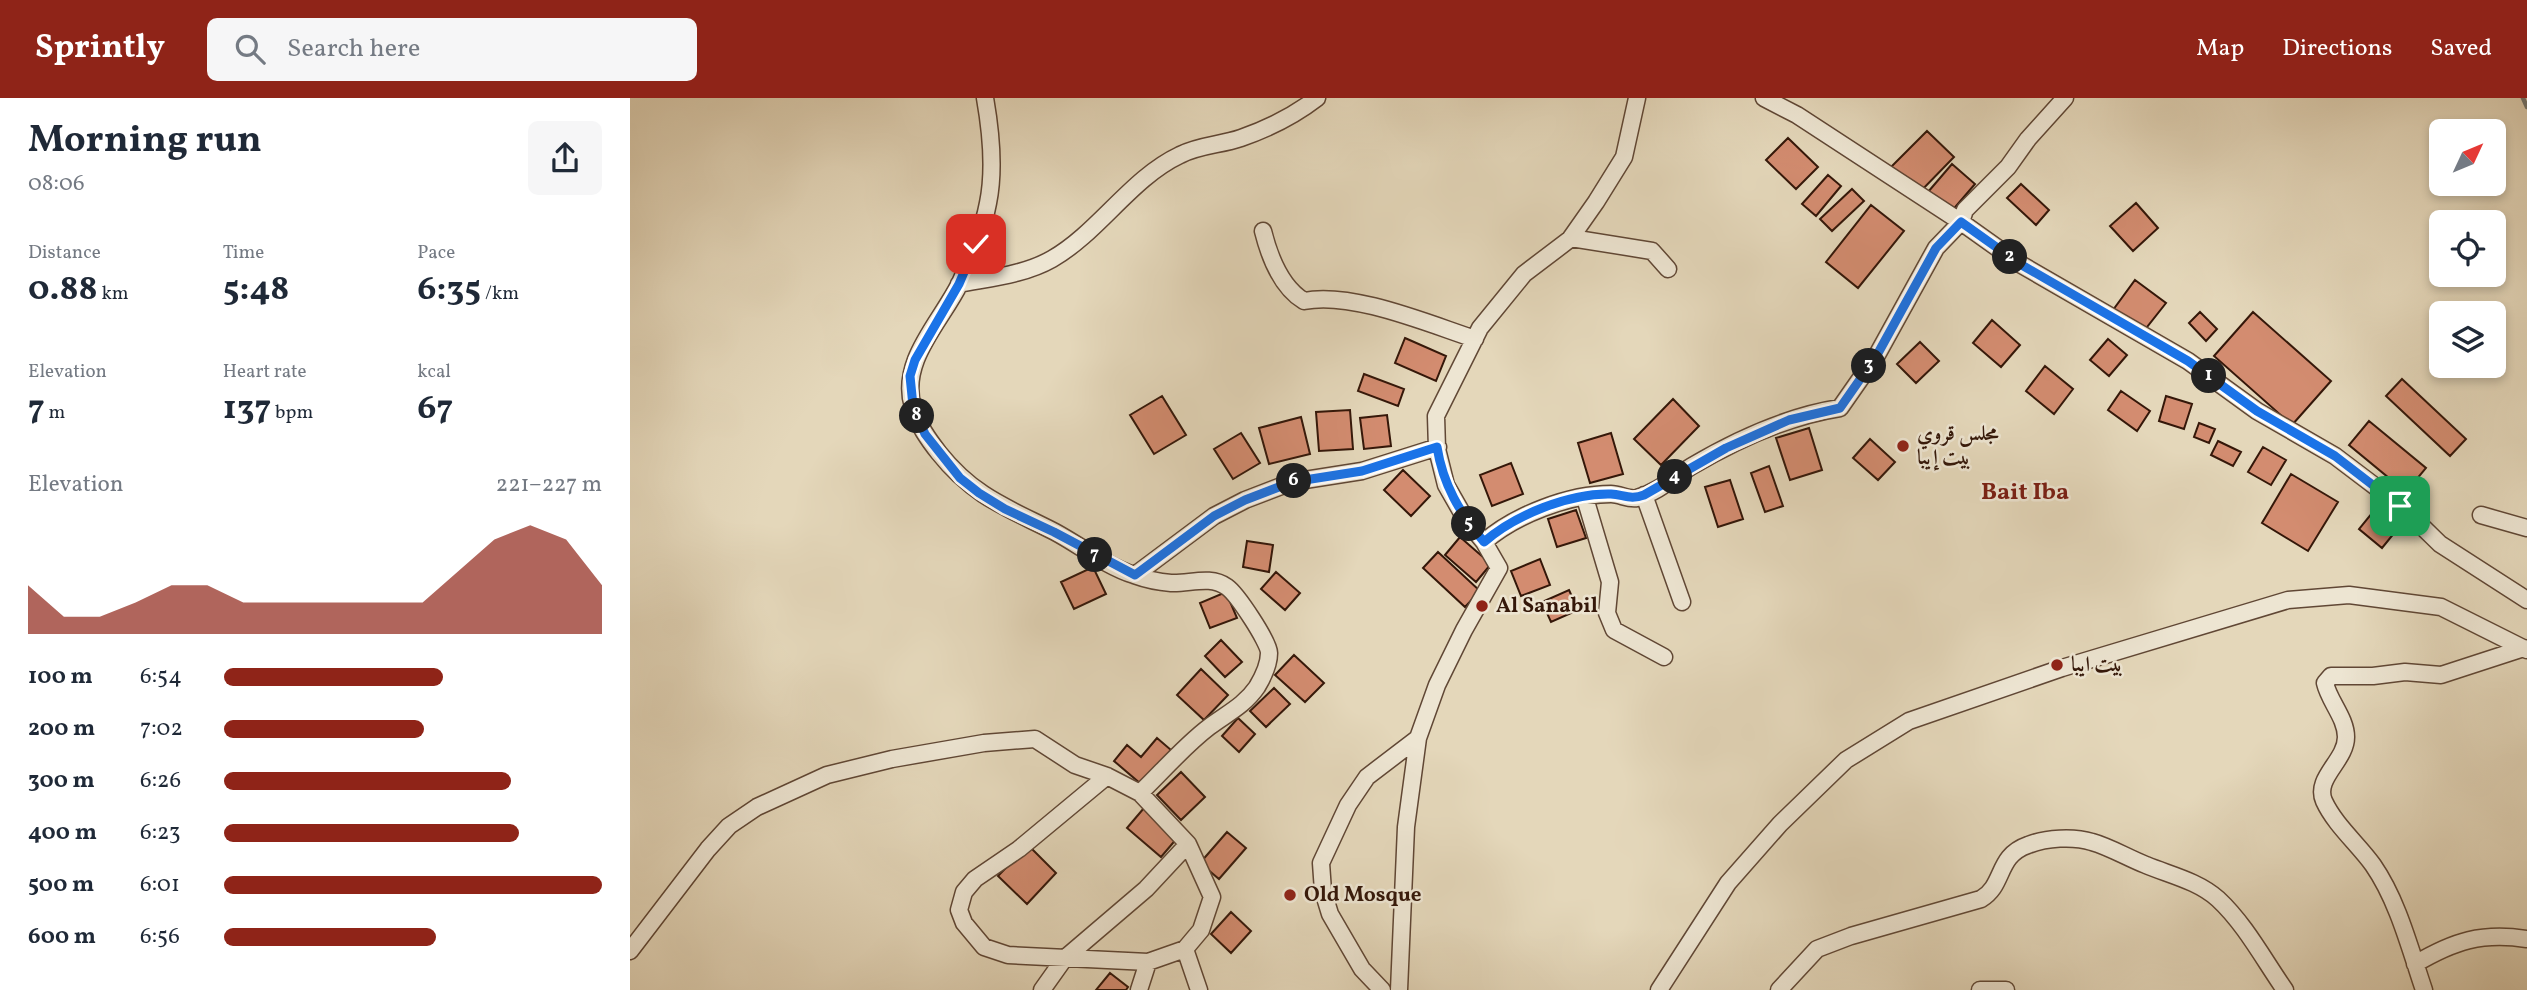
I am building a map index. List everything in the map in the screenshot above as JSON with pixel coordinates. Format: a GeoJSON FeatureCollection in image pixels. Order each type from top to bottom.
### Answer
{"type":"FeatureCollection","features":[{"type":"Feature","properties":{"kind":"street"},"geometry":{"type":"LineString","coordinates":[[985,98],[991,132],[988,203],[976,244],[959,284],[915,360],[910,376],[913,406],[925,434],[960,478],[979,493],[1135,575],[1170,583],[1209,580],[1228,587],[1253,618],[1258,633],[1269,649],[1268,665],[1257,687],[1238,708],[1208,728],[1140,793]]}},
{"type":"Feature","properties":{"kind":"street"},"geometry":{"type":"LineString","coordinates":[[959,284],[1030,270],[1052,259],[1153,172],[1179,155],[1206,145],[1241,138],[1281,120],[1317,98]]}},
{"type":"Feature","properties":{"kind":"street"},"geometry":{"type":"LineString","coordinates":[[1399,990],[1406,827],[1418,738],[1437,685],[1464,629],[1499,568],[1446,485],[1437,447],[1436,416],[1480,328],[1524,274],[1571,238],[1624,158],[1637,98]]}},
{"type":"Feature","properties":{"kind":"street"},"geometry":{"type":"LineString","coordinates":[[1764,98],[1797,115],[1961,222],[2020,264],[2188,361],[2257,411],[2335,456],[2400,506],[2440,544],[2527,600]]}},
{"type":"Feature","properties":{"kind":"street"},"geometry":{"type":"LineString","coordinates":[[1484,542],[1498,530],[1521,517],[1566,501],[1611,494],[1634,499],[1726,448],[1777,425],[1840,408],[1877,355],[1936,248],[1961,222],[1965,210],[2008,167],[2028,139],[2065,98]]}},
{"type":"Feature","properties":{"kind":"street"},"geometry":{"type":"LineString","coordinates":[[1263,231],[1269,255],[1295,295],[1304,301],[1319,298],[1351,302],[1475,339]]}},
{"type":"Feature","properties":{"kind":"street"},"geometry":{"type":"LineString","coordinates":[[1571,238],[1652,251],[1668,269]]}},
{"type":"Feature","properties":{"kind":"street"},"geometry":{"type":"LineString","coordinates":[[1135,575],[1214,516],[1245,500],[1292,482],[1362,471],[1437,447]]}},
{"type":"Feature","properties":{"kind":"street"},"geometry":{"type":"LineString","coordinates":[[1644,495],[1682,602]]}},
{"type":"Feature","properties":{"kind":"street"},"geometry":{"type":"LineString","coordinates":[[1586,498],[1610,582],[1607,613],[1614,629],[1664,657]]}},
{"type":"Feature","properties":{"kind":"street"},"geometry":{"type":"LineString","coordinates":[[2481,515],[2527,528]]}},
{"type":"Feature","properties":{"kind":"street"},"geometry":{"type":"LineString","coordinates":[[1659,990],[1728,883],[1780,824],[1846,760],[1909,720],[2062,668],[2288,600],[2349,595],[2441,607],[2525,649]]}},
{"type":"Feature","properties":{"kind":"street"},"geometry":{"type":"LineString","coordinates":[[2424,990],[2402,922],[2374,867],[2323,799],[2322,785],[2343,751],[2346,737],[2338,712],[2328,697],[2325,683],[2331,676],[2373,676],[2405,672],[2441,674],[2525,649]]}},
{"type":"Feature","properties":{"kind":"street"},"geometry":{"type":"LineString","coordinates":[[1382,990],[1362,970],[1331,914],[1323,891],[1321,863],[1348,805],[1367,777],[1418,738]]}},
{"type":"Feature","properties":{"kind":"street"},"geometry":{"type":"LineString","coordinates":[[630,951],[708,849],[729,826],[757,807],[827,775],[892,759],[984,743],[1035,739],[1075,765],[1107,776],[1140,793],[1188,844],[1212,897],[1203,925],[1185,948],[1148,962],[1008,955],[984,947],[964,923],[960,910],[964,892],[975,879],[1019,849],[1107,776]]}},
{"type":"Feature","properties":{"kind":"street"},"geometry":{"type":"LineString","coordinates":[[1779,990],[1817,949],[1851,936],[1982,899],[1992,893],[2000,870],[2010,857],[2026,845],[2051,839],[2090,841],[2195,884],[2218,899],[2285,990]]}},
{"type":"Feature","properties":{"kind":"street"},"geometry":{"type":"LineString","coordinates":[[1042,990],[1064,959],[1146,889],[1188,844]]}},
{"type":"Feature","properties":{"kind":"street"},"geometry":{"type":"LineString","coordinates":[[2415,964],[2443,948],[2478,937],[2509,936],[2527,939]]}},
{"type":"Feature","properties":{"kind":"street"},"geometry":{"type":"LineString","coordinates":[[1185,948],[1199,990]]}},
{"type":"Feature","properties":{"kind":"street"},"geometry":{"type":"LineString","coordinates":[[1139,990],[1148,962]]}},
{"type":"Feature","properties":{"kind":"street"},"geometry":{"type":"LineString","coordinates":[[1980,990],[2006,990]]}},
{"type":"Feature","properties":{"kind":"building"},"geometry":{"type":"Polygon","coordinates":[[[1927,131],[1954,157],[1917,195],[1890,168],[1927,131]]]}},
{"type":"Feature","properties":{"kind":"building"},"geometry":{"type":"Polygon","coordinates":[[[1788,138],[1818,167],[1796,189],[1766,160],[1788,138]]]}},
{"type":"Feature","properties":{"kind":"building"},"geometry":{"type":"Polygon","coordinates":[[[1952,164],[1975,184],[1951,212],[1928,192],[1952,164]]]}},
{"type":"Feature","properties":{"kind":"building"},"geometry":{"type":"Polygon","coordinates":[[[1828,175],[1841,186],[1816,216],[1802,204],[1828,175]]]}},
{"type":"Feature","properties":{"kind":"building"},"geometry":{"type":"Polygon","coordinates":[[[2021,184],[2049,210],[2036,225],[2007,198],[2021,184]]]}},
{"type":"Feature","properties":{"kind":"building"},"geometry":{"type":"Polygon","coordinates":[[[1852,189],[1864,201],[1832,231],[1820,219],[1852,189]]]}},
{"type":"Feature","properties":{"kind":"building"},"geometry":{"type":"Polygon","coordinates":[[[2136,203],[2158,228],[2133,251],[2110,226],[2136,203]]]}},
{"type":"Feature","properties":{"kind":"building"},"geometry":{"type":"Polygon","coordinates":[[[1871,205],[1904,231],[1858,288],[1826,262],[1871,205]]]}},
{"type":"Feature","properties":{"kind":"building"},"geometry":{"type":"Polygon","coordinates":[[[2135,280],[2166,303],[2143,332],[2113,310],[2135,280]]]}},
{"type":"Feature","properties":{"kind":"building"},"geometry":{"type":"Polygon","coordinates":[[[2200,312],[2217,329],[2206,341],[2189,323],[2200,312]]]}},
{"type":"Feature","properties":{"kind":"building"},"geometry":{"type":"Polygon","coordinates":[[[2253,312],[2331,381],[2292,425],[2214,356],[2253,312]]]}},
{"type":"Feature","properties":{"kind":"building"},"geometry":{"type":"Polygon","coordinates":[[[1992,320],[2020,345],[2001,367],[1973,343],[1992,320]]]}},
{"type":"Feature","properties":{"kind":"building"},"geometry":{"type":"Polygon","coordinates":[[[1405,338],[1446,356],[1436,381],[1395,363],[1405,338]]]}},
{"type":"Feature","properties":{"kind":"building"},"geometry":{"type":"Polygon","coordinates":[[[2108,339],[2127,355],[2109,376],[2090,360],[2108,339]]]}},
{"type":"Feature","properties":{"kind":"building"},"geometry":{"type":"Polygon","coordinates":[[[1920,342],[1939,361],[1916,383],[1897,364],[1920,342]]]}},
{"type":"Feature","properties":{"kind":"building"},"geometry":{"type":"Polygon","coordinates":[[[2045,366],[2073,389],[2054,414],[2026,391],[2045,366]]]}},
{"type":"Feature","properties":{"kind":"building"},"geometry":{"type":"Polygon","coordinates":[[[1364,374],[1404,389],[1398,406],[1358,391],[1364,374]]]}},
{"type":"Feature","properties":{"kind":"building"},"geometry":{"type":"Polygon","coordinates":[[[2402,379],[2466,439],[2450,456],[2386,396],[2402,379]]]}},
{"type":"Feature","properties":{"kind":"building"},"geometry":{"type":"Polygon","coordinates":[[[2121,391],[2150,411],[2137,431],[2108,410],[2121,391]]]}},
{"type":"Feature","properties":{"kind":"building"},"geometry":{"type":"Polygon","coordinates":[[[1162,396],[1186,435],[1154,454],[1130,415],[1162,396]]]}},
{"type":"Feature","properties":{"kind":"building"},"geometry":{"type":"Polygon","coordinates":[[[2166,396],[2192,404],[2184,429],[2159,421],[2166,396]]]}},
{"type":"Feature","properties":{"kind":"building"},"geometry":{"type":"Polygon","coordinates":[[[1673,399],[1699,426],[1661,465],[1634,439],[1673,399]]]}},
{"type":"Feature","properties":{"kind":"building"},"geometry":{"type":"Polygon","coordinates":[[[1350,410],[1353,449],[1319,451],[1316,412],[1350,410]]]}},
{"type":"Feature","properties":{"kind":"building"},"geometry":{"type":"Polygon","coordinates":[[[1387,415],[1391,446],[1364,449],[1360,418],[1387,415]]]}},
{"type":"Feature","properties":{"kind":"building"},"geometry":{"type":"Polygon","coordinates":[[[1301,417],[1310,454],[1269,464],[1259,428],[1301,417]]]}},
{"type":"Feature","properties":{"kind":"building"},"geometry":{"type":"Polygon","coordinates":[[[2369,421],[2426,468],[2406,492],[2349,445],[2369,421]]]}},
{"type":"Feature","properties":{"kind":"building"},"geometry":{"type":"Polygon","coordinates":[[[2199,423],[2215,429],[2209,443],[2194,437],[2199,423]]]}},
{"type":"Feature","properties":{"kind":"building"},"geometry":{"type":"Polygon","coordinates":[[[1809,428],[1822,470],[1790,480],[1776,438],[1809,428]]]}},
{"type":"Feature","properties":{"kind":"building"},"geometry":{"type":"Polygon","coordinates":[[[1241,433],[1260,463],[1233,479],[1214,449],[1241,433]]]}},
{"type":"Feature","properties":{"kind":"building"},"geometry":{"type":"Polygon","coordinates":[[[1611,433],[1623,474],[1590,483],[1578,443],[1611,433]]]}},
{"type":"Feature","properties":{"kind":"building"},"geometry":{"type":"Polygon","coordinates":[[[1870,439],[1895,462],[1878,480],[1853,458],[1870,439]]]}},
{"type":"Feature","properties":{"kind":"building"},"geometry":{"type":"Polygon","coordinates":[[[2218,441],[2241,452],[2233,466],[2211,455],[2218,441]]]}},
{"type":"Feature","properties":{"kind":"building"},"geometry":{"type":"Polygon","coordinates":[[[2263,447],[2286,460],[2271,485],[2248,472],[2263,447]]]}},
{"type":"Feature","properties":{"kind":"building"},"geometry":{"type":"Polygon","coordinates":[[[1511,463],[1523,494],[1492,506],[1480,475],[1511,463]]]}},
{"type":"Feature","properties":{"kind":"building"},"geometry":{"type":"Polygon","coordinates":[[[1769,466],[1783,506],[1765,512],[1751,473],[1769,466]]]}},
{"type":"Feature","properties":{"kind":"building"},"geometry":{"type":"Polygon","coordinates":[[[1403,470],[1430,496],[1411,516],[1384,490],[1403,470]]]}},
{"type":"Feature","properties":{"kind":"building"},"geometry":{"type":"Polygon","coordinates":[[[2291,474],[2338,502],[2308,551],[2262,523],[2291,474]]]}},
{"type":"Feature","properties":{"kind":"building"},"geometry":{"type":"Polygon","coordinates":[[[1730,480],[1743,519],[1718,527],[1705,487],[1730,480]]]}},
{"type":"Feature","properties":{"kind":"building"},"geometry":{"type":"Polygon","coordinates":[[[2377,507],[2400,526],[2382,548],[2359,529],[2377,507]]]}},
{"type":"Feature","properties":{"kind":"building"},"geometry":{"type":"Polygon","coordinates":[[[1576,510],[1586,538],[1557,547],[1548,519],[1576,510]]]}},
{"type":"Feature","properties":{"kind":"building"},"geometry":{"type":"Polygon","coordinates":[[[1460,537],[1491,564],[1476,582],[1445,555],[1460,537]]]}},
{"type":"Feature","properties":{"kind":"building"},"geometry":{"type":"Polygon","coordinates":[[[1247,541],[1273,545],[1269,572],[1243,567],[1247,541]]]}},
{"type":"Feature","properties":{"kind":"building"},"geometry":{"type":"Polygon","coordinates":[[[1438,552],[1480,591],[1465,607],[1423,568],[1438,552]]]}},
{"type":"Feature","properties":{"kind":"building"},"geometry":{"type":"Polygon","coordinates":[[[1540,559],[1550,585],[1521,596],[1511,571],[1540,559]]]}},
{"type":"Feature","properties":{"kind":"building"},"geometry":{"type":"Polygon","coordinates":[[[1093,567],[1106,594],[1074,609],[1061,582],[1093,567]]]}},
{"type":"Feature","properties":{"kind":"building"},"geometry":{"type":"Polygon","coordinates":[[[1276,572],[1300,593],[1285,610],[1261,589],[1276,572]]]}},
{"type":"Feature","properties":{"kind":"building"},"geometry":{"type":"Polygon","coordinates":[[[1569,590],[1578,610],[1551,622],[1542,602],[1569,590]]]}},
{"type":"Feature","properties":{"kind":"building"},"geometry":{"type":"Polygon","coordinates":[[[1226,592],[1237,618],[1210,628],[1200,603],[1226,592]]]}},
{"type":"Feature","properties":{"kind":"building"},"geometry":{"type":"Polygon","coordinates":[[[1221,640],[1242,662],[1225,677],[1205,656],[1221,640]]]}},
{"type":"Feature","properties":{"kind":"building"},"geometry":{"type":"Polygon","coordinates":[[[1294,655],[1324,683],[1305,702],[1275,675],[1294,655]]]}},
{"type":"Feature","properties":{"kind":"building"},"geometry":{"type":"Polygon","coordinates":[[[1201,669],[1228,695],[1204,720],[1177,695],[1201,669]]]}},
{"type":"Feature","properties":{"kind":"building"},"geometry":{"type":"Polygon","coordinates":[[[1274,688],[1290,704],[1266,727],[1250,711],[1274,688]]]}},
{"type":"Feature","properties":{"kind":"building"},"geometry":{"type":"Polygon","coordinates":[[[1238,718],[1255,734],[1239,752],[1222,736],[1238,718]]]}},
{"type":"Feature","properties":{"kind":"building"},"geometry":{"type":"Polygon","coordinates":[[[1157,738],[1171,750],[1141,784],[1114,761],[1127,745],[1141,757],[1157,738]]]}},
{"type":"Feature","properties":{"kind":"building"},"geometry":{"type":"Polygon","coordinates":[[[1181,772],[1205,797],[1181,820],[1157,795],[1181,772]]]}},
{"type":"Feature","properties":{"kind":"building"},"geometry":{"type":"Polygon","coordinates":[[[1144,808],[1178,837],[1161,857],[1127,828],[1144,808]]]}},
{"type":"Feature","properties":{"kind":"building"},"geometry":{"type":"Polygon","coordinates":[[[1227,832],[1246,848],[1219,879],[1200,863],[1227,832]]]}},
{"type":"Feature","properties":{"kind":"building"},"geometry":{"type":"Polygon","coordinates":[[[1028,845],[1056,873],[1027,904],[998,876],[1028,845]]]}},
{"type":"Feature","properties":{"kind":"building"},"geometry":{"type":"Polygon","coordinates":[[[1231,912],[1251,931],[1231,953],[1211,934],[1231,912]]]}},
{"type":"Feature","properties":{"kind":"building"},"geometry":{"type":"Polygon","coordinates":[[[1110,973],[1128,987],[1126,990],[1096,990],[1110,973]]]}},
{"type":"Feature","properties":{"kind":"waterway"},"geometry":{"type":"LineString","coordinates":[[2523,98],[2527,107]]}},
{"type":"Feature","properties":{"kind":"place","name":"مجلس قروي بيت إيبا"},"geometry":{"type":"Point","coordinates":[1903,446]}},
{"type":"Feature","properties":{"kind":"place","name":"Al Sanabil"},"geometry":{"type":"Point","coordinates":[1482,606]}},
{"type":"Feature","properties":{"kind":"place","name":"بيت ايبا"},"geometry":{"type":"Point","coordinates":[2057,665]}},
{"type":"Feature","properties":{"kind":"place","name":"Old Mosque"},"geometry":{"type":"Point","coordinates":[1290,895]}},
{"type":"Feature","properties":{"kind":"district","name":"Bait Iba"},"geometry":{"type":"Point","coordinates":[2025,493]}},
{"type":"Feature","properties":{"kind":"route"},"geometry":{"type":"LineString","coordinates":[[976,244],[959,284],[915,360],[910,376],[913,406],[925,434],[960,478],[979,493],[1135,575],[1214,516],[1245,500],[1292,482],[1362,471],[1437,447],[1446,485],[1466,520],[1484,542],[1498,530],[1521,517],[1566,501],[1611,494],[1634,499],[1644,495],[1726,448],[1789,420],[1840,408],[1877,355],[1936,248],[1961,222],[2020,264],[2188,361],[2257,411],[2335,456],[2400,506]]}}]}
